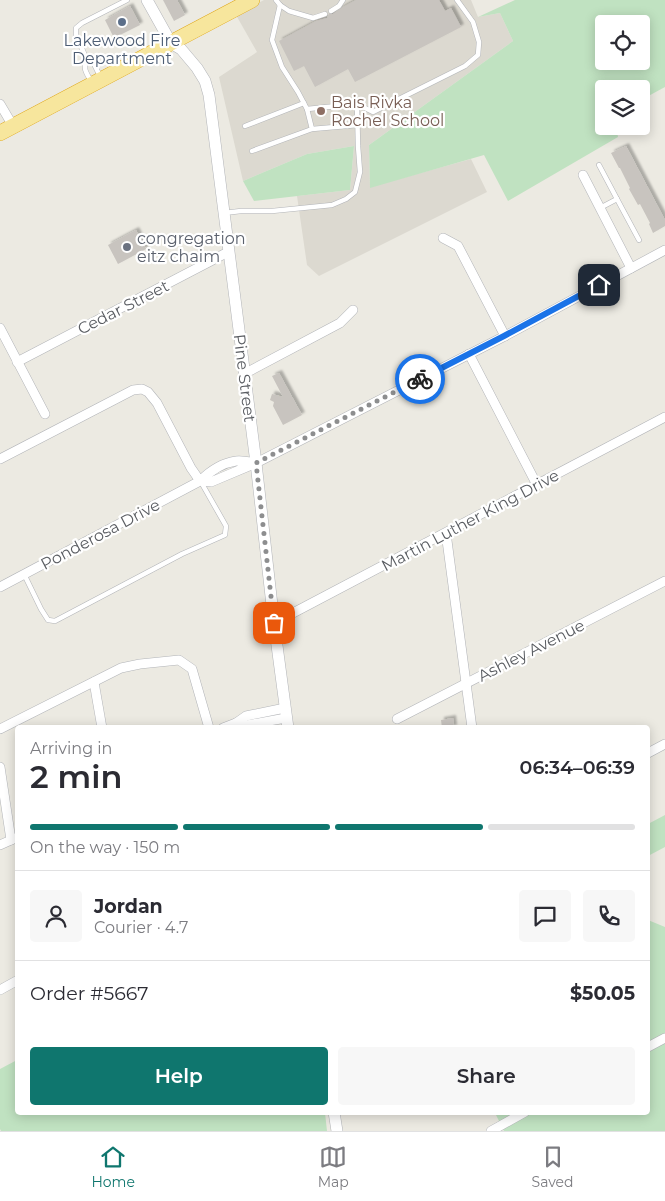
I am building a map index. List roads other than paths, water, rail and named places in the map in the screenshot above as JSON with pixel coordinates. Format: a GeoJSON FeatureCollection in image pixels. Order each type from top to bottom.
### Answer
{"type":"FeatureCollection","features":[{"type":"Feature","properties":{"kind":"highway"},"geometry":{"type":"LineString","coordinates":[[6,130],[252,0]]}},
{"type":"Feature","properties":{"kind":"street","name":"Pine Street"},"geometry":{"type":"LineString","coordinates":[[147,0],[171,42],[182,49],[198,68],[205,81],[209,96],[256,463],[286,718]]}},
{"type":"Feature","properties":{"kind":"street"},"geometry":{"type":"LineString","coordinates":[[0,104],[6,130]]}},
{"type":"Feature","properties":{"kind":"street"},"geometry":{"type":"LineString","coordinates":[[583,175],[631,268]]}},
{"type":"Feature","properties":{"kind":"street"},"geometry":{"type":"LineString","coordinates":[[443,238],[458,246],[504,336]]}},
{"type":"Feature","properties":{"kind":"street","name":"Ponderosa Drive"},"geometry":{"type":"LineString","coordinates":[[0,587],[200,481],[211,482],[256,463],[504,336],[665,250]]}},
{"type":"Feature","properties":{"kind":"street","name":"Cedar Street"},"geometry":{"type":"LineString","coordinates":[[17,362],[228,252]]}},
{"type":"Feature","properties":{"kind":"street"},"geometry":{"type":"LineString","coordinates":[[244,374],[340,323],[353,310]]}},
{"type":"Feature","properties":{"kind":"street"},"geometry":{"type":"LineString","coordinates":[[0,328],[45,414]]}},
{"type":"Feature","properties":{"kind":"street"},"geometry":{"type":"LineString","coordinates":[[469,354],[537,485]]}},
{"type":"Feature","properties":{"kind":"street"},"geometry":{"type":"LineString","coordinates":[[0,459],[133,390],[142,389],[148,392],[157,403],[191,468],[200,481]]}},
{"type":"Feature","properties":{"kind":"street","name":"Martin Luther King Drive"},"geometry":{"type":"LineString","coordinates":[[274,623],[665,417]]}},
{"type":"Feature","properties":{"kind":"street"},"geometry":{"type":"LineString","coordinates":[[446,533],[472,725]]}},
{"type":"Feature","properties":{"kind":"street","name":"Ashley Avenue"},"geometry":{"type":"LineString","coordinates":[[397,720],[665,581]]}},
{"type":"Feature","properties":{"kind":"street"},"geometry":{"type":"LineString","coordinates":[[0,729],[121,668],[179,660],[192,670],[208,725]]}},
{"type":"Feature","properties":{"kind":"street"},"geometry":{"type":"LineString","coordinates":[[94,682],[101,725]]}},
{"type":"Feature","properties":{"kind":"street"},"geometry":{"type":"LineString","coordinates":[[231,725],[246,716],[286,718]]}},
{"type":"Feature","properties":{"kind":"street"},"geometry":{"type":"LineString","coordinates":[[650,752],[665,744]]}},
{"type":"Feature","properties":{"kind":"street"},"geometry":{"type":"LineString","coordinates":[[0,767],[14,838],[0,846]]}},
{"type":"Feature","properties":{"kind":"street"},"geometry":{"type":"LineString","coordinates":[[0,990],[15,982]]}},
{"type":"Feature","properties":{"kind":"street"},"geometry":{"type":"LineString","coordinates":[[650,1046],[665,1038]]}},
{"type":"Feature","properties":{"kind":"street"},"geometry":{"type":"LineString","coordinates":[[334,1115],[336,1131]]}},
{"type":"Feature","properties":{"kind":"street"},"geometry":{"type":"LineString","coordinates":[[491,1131],[520,1115]]}},
{"type":"Feature","properties":{"kind":"lane"},"geometry":{"type":"LineString","coordinates":[[97,82],[94,64],[87,60],[76,35],[76,28],[127,0]]}},
{"type":"Feature","properties":{"kind":"lane"},"geometry":{"type":"LineString","coordinates":[[276,0],[289,11],[313,18],[325,14]]}},
{"type":"Feature","properties":{"kind":"lane"},"geometry":{"type":"LineString","coordinates":[[331,11],[339,6],[343,0]]}},
{"type":"Feature","properties":{"kind":"lane"},"geometry":{"type":"LineString","coordinates":[[307,109],[357,104],[373,112],[465,66],[478,55],[479,42],[472,22],[457,0]]}},
{"type":"Feature","properties":{"kind":"lane"},"geometry":{"type":"LineString","coordinates":[[280,5],[272,40],[282,67],[307,109],[312,129]]}},
{"type":"Feature","properties":{"kind":"lane"},"geometry":{"type":"LineString","coordinates":[[87,60],[85,68],[97,82]]}},
{"type":"Feature","properties":{"kind":"lane"},"geometry":{"type":"LineString","coordinates":[[245,126],[304,103]]}},
{"type":"Feature","properties":{"kind":"lane"},"geometry":{"type":"LineString","coordinates":[[224,213],[272,211],[332,205],[346,199],[355,192],[360,172],[357,104]]}},
{"type":"Feature","properties":{"kind":"lane"},"geometry":{"type":"LineString","coordinates":[[252,151],[312,129],[358,125]]}},
{"type":"Feature","properties":{"kind":"lane"},"geometry":{"type":"LineString","coordinates":[[599,165],[639,240]]}},
{"type":"Feature","properties":{"kind":"lane"},"geometry":{"type":"LineString","coordinates":[[600,208],[617,199]]}},
{"type":"Feature","properties":{"kind":"lane"},"geometry":{"type":"LineString","coordinates":[[24,574],[44,614],[48,620],[55,621],[83,608],[182,554],[225,535],[226,526],[200,481]]}},
{"type":"Feature","properties":{"kind":"place","name":"Lakewood Fire Department"},"geometry":{"type":"Point","coordinates":[122,22]}},
{"type":"Feature","properties":{"kind":"place","name":"Bais Rivka Rochel School"},"geometry":{"type":"Point","coordinates":[321,111]}},
{"type":"Feature","properties":{"kind":"place","name":"congregation eitz chaim"},"geometry":{"type":"Point","coordinates":[127,247]}}]}
